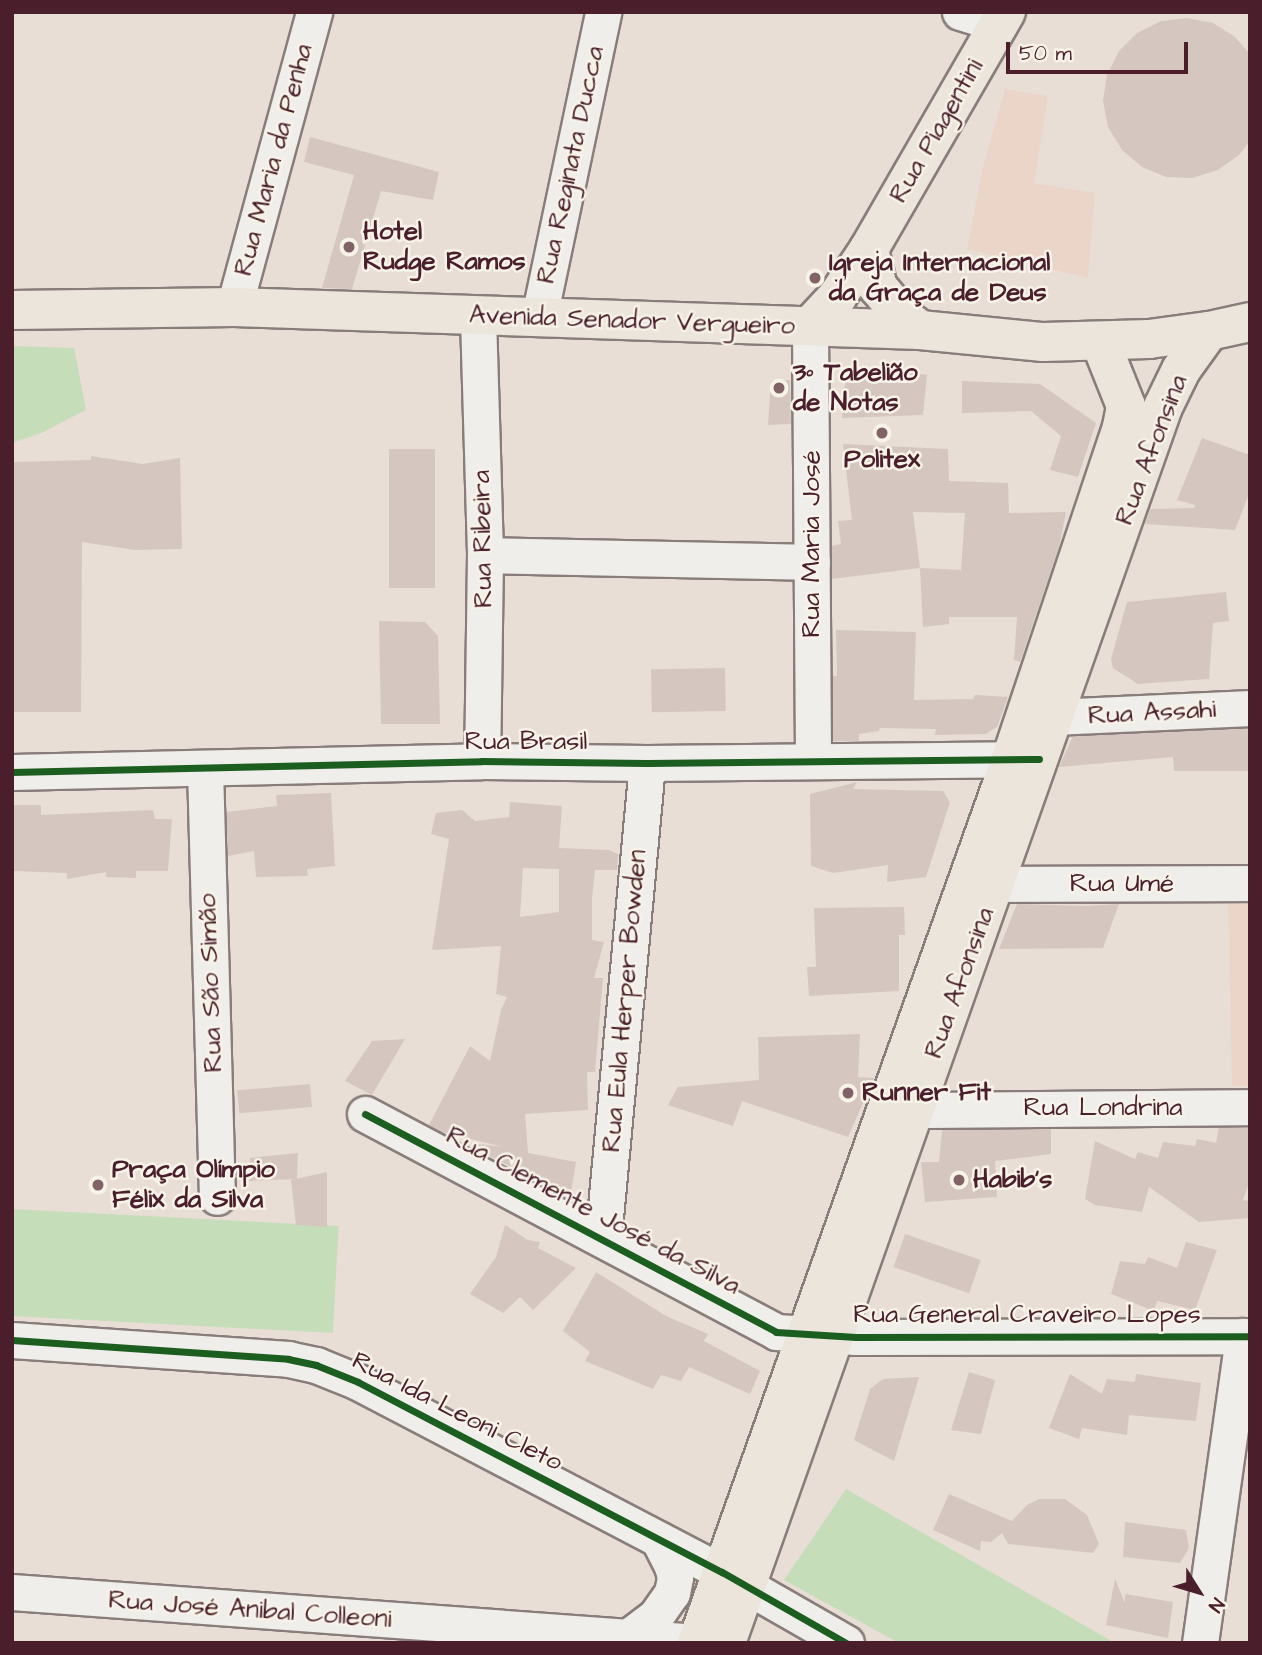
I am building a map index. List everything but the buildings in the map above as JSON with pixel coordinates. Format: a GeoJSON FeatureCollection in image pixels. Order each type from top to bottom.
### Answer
{"type":"FeatureCollection","features":[{"type":"Feature","properties":{"kind":"main road","name":"Rua Piagentini"},"geometry":{"type":"LineString","coordinates":[[810,326],[837,298],[869,249],[1002,18]]}},
{"type":"Feature","properties":{"kind":"main road"},"geometry":{"type":"LineString","coordinates":[[869,249],[878,286],[902,317],[920,330]]}},
{"type":"Feature","properties":{"kind":"main road","name":"Avenida Senador Vergueiro"},"geometry":{"type":"LineString","coordinates":[[12,310],[234,307],[920,330],[1043,342],[1149,339],[1250,322]]}},
{"type":"Feature","properties":{"kind":"main road","name":"Rua Afonsina"},"geometry":{"type":"LineString","coordinates":[[707,1642],[734,1580],[1025,759],[1054,717],[1163,407],[1181,370],[1209,331]]}},
{"type":"Feature","properties":{"kind":"main road","name":"Rua Afonsina"},"geometry":{"type":"LineString","coordinates":[[819,1335],[915,1110],[995,884],[1025,759],[1122,427],[1126,406],[1100,341]]}},
{"type":"Feature","properties":{"kind":"street","name":"Rua Maria da Penha"},"geometry":{"type":"LineString","coordinates":[[234,307],[314,12]]}},
{"type":"Feature","properties":{"kind":"street","name":"Rua Reginata Ducca"},"geometry":{"type":"LineString","coordinates":[[539,317],[603,12]]}},
{"type":"Feature","properties":{"kind":"street"},"geometry":{"type":"LineString","coordinates":[[960,12],[1002,18]]}},
{"type":"Feature","properties":{"kind":"street","name":"Rua Ribeira"},"geometry":{"type":"LineString","coordinates":[[478,317],[485,555],[482,761]]}},
{"type":"Feature","properties":{"kind":"street","name":"Rua Maria José"},"geometry":{"type":"LineString","coordinates":[[810,326],[813,761]]}},
{"type":"Feature","properties":{"kind":"street"},"geometry":{"type":"LineString","coordinates":[[485,555],[812,562]]}},
{"type":"Feature","properties":{"kind":"street","name":"Rua Assahi"},"geometry":{"type":"LineString","coordinates":[[1054,717],[1250,708]]}},
{"type":"Feature","properties":{"kind":"street","name":"Rua Brasil"},"geometry":{"type":"LineString","coordinates":[[12,772],[482,761],[647,763],[1025,759]]}},
{"type":"Feature","properties":{"kind":"street","name":"Rua Eula Herper Bowden"},"geometry":{"type":"LineString","coordinates":[[603,1238],[647,763]]}},
{"type":"Feature","properties":{"kind":"street","name":"Rua São Simão"},"geometry":{"type":"LineString","coordinates":[[205,768],[217,1197]]}},
{"type":"Feature","properties":{"kind":"street","name":"Rua Umé"},"geometry":{"type":"LineString","coordinates":[[995,884],[1250,883]]}},
{"type":"Feature","properties":{"kind":"street","name":"Rua Londrina"},"geometry":{"type":"LineString","coordinates":[[915,1110],[1250,1107]]}},
{"type":"Feature","properties":{"kind":"street","name":"Rua Clemente José da Silva"},"geometry":{"type":"LineString","coordinates":[[365,1114],[776,1332],[819,1335]]}},
{"type":"Feature","properties":{"kind":"street","name":"Rua General Craveiro Lopes"},"geometry":{"type":"LineString","coordinates":[[819,1335],[1063,1339],[1246,1336]]}},
{"type":"Feature","properties":{"kind":"street"},"geometry":{"type":"LineString","coordinates":[[1200,1643],[1246,1336]]}},
{"type":"Feature","properties":{"kind":"street","name":"Rua Ida Leoni Cleto"},"geometry":{"type":"LineString","coordinates":[[12,1340],[288,1359],[316,1365],[358,1382],[658,1539],[846,1643]]}},
{"type":"Feature","properties":{"kind":"street"},"geometry":{"type":"LineString","coordinates":[[628,1637],[655,1617],[672,1593],[672,1566],[658,1539]]}},
{"type":"Feature","properties":{"kind":"street","name":"Rua José Anibal Colleoni"},"geometry":{"type":"LineString","coordinates":[[12,1592],[707,1642]]}},
{"type":"Feature","properties":{"kind":"shaded area"},"geometry":{"type":"Polygon","coordinates":[[[1005,89],[1048,96],[1034,183],[1095,193],[1088,278],[967,249],[983,167],[1005,89]]]}},
{"type":"Feature","properties":{"kind":"shaded area"},"geometry":{"type":"Polygon","coordinates":[[[1228,895],[1250,895],[1250,1086],[1232,1086],[1228,895]]]}},
{"type":"Feature","properties":{"kind":"green space"},"geometry":{"type":"Polygon","coordinates":[[[12,346],[74,348],[86,410],[41,433],[12,443],[12,346]]]}},
{"type":"Feature","properties":{"kind":"green space"},"geometry":{"type":"Polygon","coordinates":[[[12,1209],[339,1226],[333,1333],[12,1316],[12,1209]]]}},
{"type":"Feature","properties":{"kind":"green space"},"geometry":{"type":"Polygon","coordinates":[[[846,1489],[1115,1643],[899,1643],[784,1580],[846,1489]]]}},
{"type":"Feature","properties":{"kind":"cycle path"},"geometry":{"type":"LineString","coordinates":[[12,772],[482,761],[647,763],[1039,759]]}},
{"type":"Feature","properties":{"kind":"cycle path"},"geometry":{"type":"LineString","coordinates":[[365,1114],[776,1332],[856,1337],[1250,1336]]}},
{"type":"Feature","properties":{"kind":"cycle path"},"geometry":{"type":"LineString","coordinates":[[12,1340],[288,1359],[316,1365],[358,1382],[722,1572],[846,1643]]}},
{"type":"Feature","properties":{"kind":"place","name":"Hotel Rudge Ramos"},"geometry":{"type":"Point","coordinates":[349,247]}},
{"type":"Feature","properties":{"kind":"place","name":"Igreja Internacional da Graça de Deus"},"geometry":{"type":"Point","coordinates":[815,278]}},
{"type":"Feature","properties":{"kind":"place","name":"3º Tabelião de Notas"},"geometry":{"type":"Point","coordinates":[779,388]}},
{"type":"Feature","properties":{"kind":"place","name":"Politex"},"geometry":{"type":"Point","coordinates":[882,433]}},
{"type":"Feature","properties":{"kind":"place","name":"Runner Fit"},"geometry":{"type":"Point","coordinates":[848,1093]}},
{"type":"Feature","properties":{"kind":"place","name":"Habib's"},"geometry":{"type":"Point","coordinates":[959,1180]}},
{"type":"Feature","properties":{"kind":"place","name":"Praça Olímpio Félix da Silva"},"geometry":{"type":"Point","coordinates":[98,1185]}}]}
